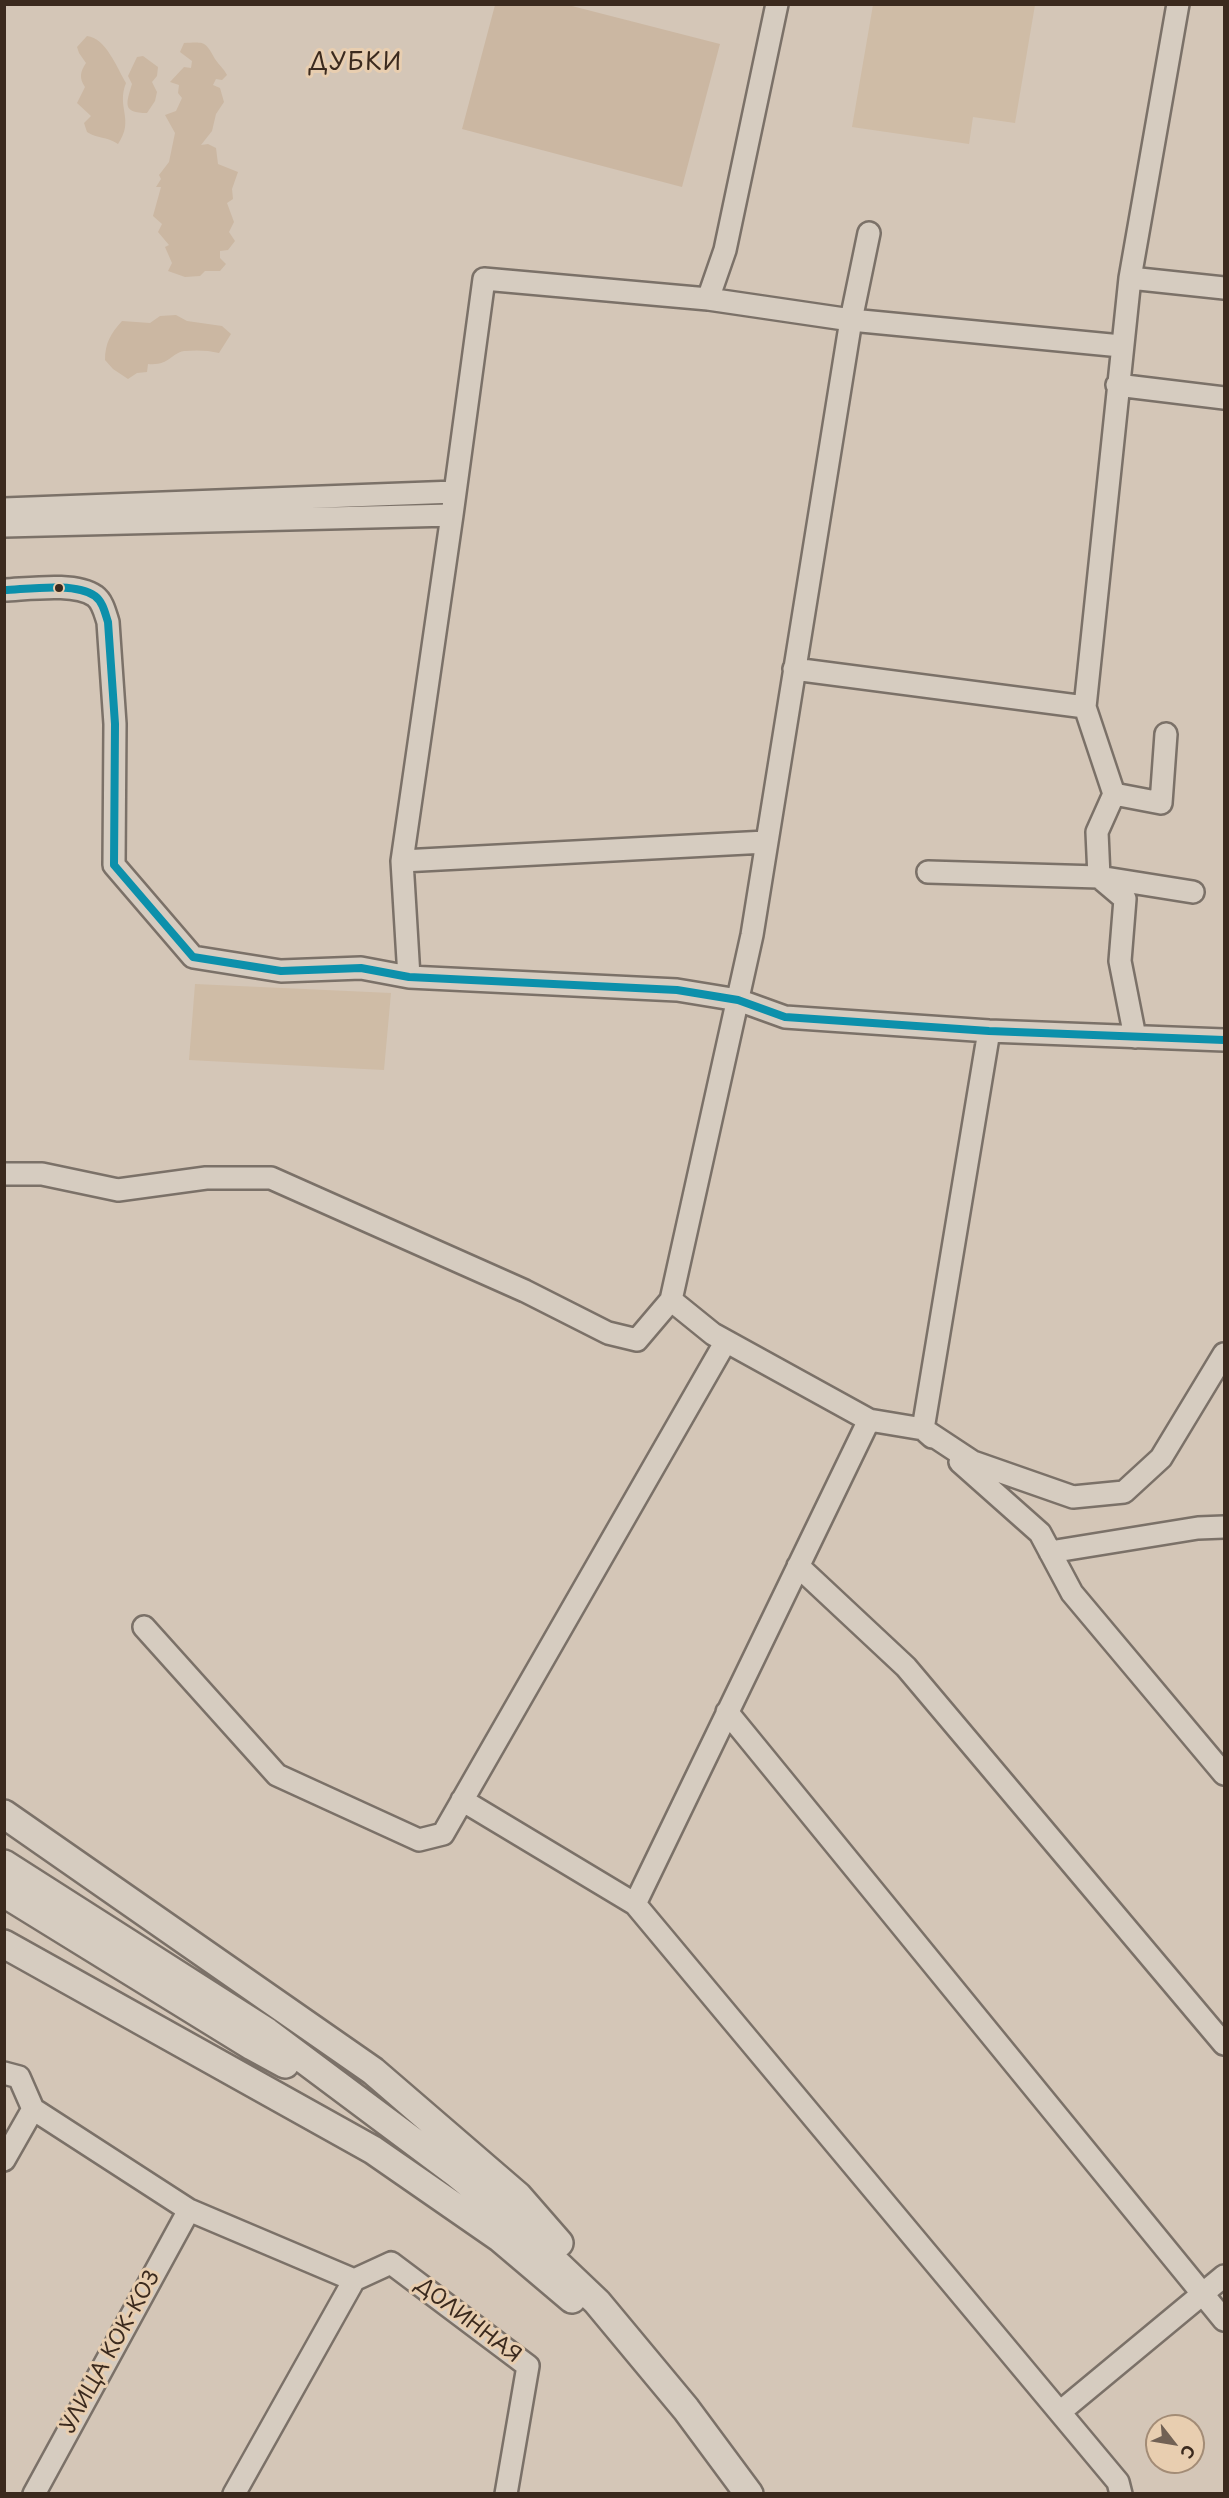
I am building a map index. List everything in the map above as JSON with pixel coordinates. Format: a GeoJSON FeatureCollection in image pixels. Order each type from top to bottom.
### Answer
{"type":"FeatureCollection","features":[{"type":"Feature","properties":{"kind":"main road"},"geometry":{"type":"LineString","coordinates":[[4,1814],[373,2071],[518,2196],[590,2278],[645,2356],[749,2493]]}},
{"type":"Feature","properties":{"kind":"main road"},"geometry":{"type":"LineString","coordinates":[[4,1864],[267,2032],[495,2204],[597,2302],[645,2356]]}},
{"type":"Feature","properties":{"kind":"main road"},"geometry":{"type":"LineString","coordinates":[[4,1893],[252,2046],[372,2112]]}},
{"type":"Feature","properties":{"kind":"main road"},"geometry":{"type":"LineString","coordinates":[[4,1944],[373,2150],[500,2238],[585,2311],[645,2356]]}},
{"type":"Feature","properties":{"kind":"street"},"geometry":{"type":"LineString","coordinates":[[708,299],[725,250],[777,4]]}},
{"type":"Feature","properties":{"kind":"street"},"geometry":{"type":"LineString","coordinates":[[1135,1037],[1120,961],[1125,899],[1099,877],[1097,832],[1114,794],[1085,707],[1121,346],[1130,278],[1178,4]]}},
{"type":"Feature","properties":{"kind":"street"},"geometry":{"type":"LineString","coordinates":[[4,1174],[42,1174],[118,1190],[206,1178],[271,1178],[525,1291],[608,1333],[637,1340],[671,1300],[752,935],[851,320],[869,233]]}},
{"type":"Feature","properties":{"kind":"street"},"geometry":{"type":"LineString","coordinates":[[1130,278],[1224,288]]}},
{"type":"Feature","properties":{"kind":"street"},"geometry":{"type":"LineString","coordinates":[[409,977],[402,861],[484,279],[708,299],[851,320],[1121,346]]}},
{"type":"Feature","properties":{"kind":"street"},"geometry":{"type":"LineString","coordinates":[[1117,384],[1224,398]]}},
{"type":"Feature","properties":{"kind":"street"},"geometry":{"type":"LineString","coordinates":[[4,509],[455,492]]}},
{"type":"Feature","properties":{"kind":"street"},"geometry":{"type":"LineString","coordinates":[[4,526],[452,515]]}},
{"type":"Feature","properties":{"kind":"street"},"geometry":{"type":"LineString","coordinates":[[4,590],[78,588],[96,597],[104,608],[108,622],[115,724],[114,865],[193,957],[281,971],[361,968],[409,977],[677,990],[738,1000],[785,1017],[989,1031],[1224,1040]]}},
{"type":"Feature","properties":{"kind":"street"},"geometry":{"type":"LineString","coordinates":[[794,669],[1085,707]]}},
{"type":"Feature","properties":{"kind":"street"},"geometry":{"type":"LineString","coordinates":[[1114,794],[1161,803],[1166,734]]}},
{"type":"Feature","properties":{"kind":"street"},"geometry":{"type":"LineString","coordinates":[[402,861],[766,842]]}},
{"type":"Feature","properties":{"kind":"street"},"geometry":{"type":"LineString","coordinates":[[928,872],[1099,877],[1193,892]]}},
{"type":"Feature","properties":{"kind":"street"},"geometry":{"type":"LineString","coordinates":[[923,1430],[989,1031]]}},
{"type":"Feature","properties":{"kind":"street"},"geometry":{"type":"LineString","coordinates":[[1203,1039],[1224,1049]]}},
{"type":"Feature","properties":{"kind":"street"},"geometry":{"type":"LineString","coordinates":[[671,1300],[712,1334],[869,1420],[923,1430],[973,1462],[1073,1497],[1124,1492],[1161,1458],[1224,1354]]}},
{"type":"Feature","properties":{"kind":"street"},"geometry":{"type":"LineString","coordinates":[[144,1627],[277,1775],[419,1840],[443,1834],[726,1341]]}},
{"type":"Feature","properties":{"kind":"street"},"geometry":{"type":"LineString","coordinates":[[635,1904],[869,1420]]}},
{"type":"Feature","properties":{"kind":"street"},"geometry":{"type":"LineString","coordinates":[[923,1430],[1040,1533],[1072,1593],[1224,1774]]}},
{"type":"Feature","properties":{"kind":"street"},"geometry":{"type":"LineString","coordinates":[[1050,1552],[1198,1528],[1224,1527]]}},
{"type":"Feature","properties":{"kind":"street"},"geometry":{"type":"LineString","coordinates":[[798,1566],[906,1667],[1224,2044]]}},
{"type":"Feature","properties":{"kind":"street"},"geometry":{"type":"LineString","coordinates":[[727,1712],[1224,2320]]}},
{"type":"Feature","properties":{"kind":"street"},"geometry":{"type":"LineString","coordinates":[[462,1800],[635,1904],[1060,2412],[1122,2490]]}},
{"type":"Feature","properties":{"kind":"street"},"geometry":{"type":"LineString","coordinates":[[4,2073],[19,2077],[33,2109],[189,2210],[354,2280],[234,2493]]}},
{"type":"Feature","properties":{"kind":"street"},"geometry":{"type":"LineString","coordinates":[[4,2160],[33,2109]]}},
{"type":"Feature","properties":{"kind":"street","name":"УЛИЦА КОК-КОЗ"},"geometry":{"type":"LineString","coordinates":[[34,2493],[189,2210]]}},
{"type":"Feature","properties":{"kind":"street","name":"ДОЛИННАЯ"},"geometry":{"type":"LineString","coordinates":[[354,2280],[391,2263],[528,2366],[506,2493]]}},
{"type":"Feature","properties":{"kind":"street"},"geometry":{"type":"LineString","coordinates":[[1060,2412],[1224,2276]]}},
{"type":"Feature","properties":{"kind":"shaded area"},"geometry":{"type":"Polygon","coordinates":[[[495,5],[568,5],[720,44],[682,187],[462,129],[495,5]]]}},
{"type":"Feature","properties":{"kind":"shaded area"},"geometry":{"type":"Polygon","coordinates":[[[873,5],[1035,5],[1015,123],[973,117],[969,144],[852,127],[873,5]]]}},
{"type":"Feature","properties":{"kind":"shaded area"},"geometry":{"type":"Polygon","coordinates":[[[87,36],[100,42],[105,48],[126,83],[123,92],[125,127],[118,144],[87,132],[84,123],[91,116],[77,103],[85,87],[81,75],[86,63],[77,47],[87,36]]]}},
{"type":"Feature","properties":{"kind":"shaded area"},"geometry":{"type":"Polygon","coordinates":[[[184,43],[204,44],[227,75],[222,80],[216,79],[213,85],[220,88],[224,102],[216,114],[212,131],[201,145],[208,144],[216,148],[218,164],[238,172],[232,189],[233,199],[227,203],[234,222],[229,232],[235,241],[228,250],[220,251],[220,258],[226,264],[220,271],[205,271],[200,276],[185,277],[168,271],[172,263],[165,247],[169,245],[158,232],[162,224],[153,216],[161,187],[156,187],[161,179],[159,175],[169,162],[175,133],[165,115],[176,111],[182,98],[178,93],[179,85],[170,82],[184,67],[191,68],[192,61],[180,52],[184,43]]]}},
{"type":"Feature","properties":{"kind":"shaded area"},"geometry":{"type":"Polygon","coordinates":[[[143,56],[158,67],[157,76],[152,82],[157,92],[155,101],[147,113],[139,113],[128,106],[132,84],[128,76],[137,57],[143,56]]]}},
{"type":"Feature","properties":{"kind":"shaded area"},"geometry":{"type":"Polygon","coordinates":[[[176,315],[187,321],[222,326],[231,334],[219,353],[202,350],[184,351],[165,362],[148,364],[147,372],[137,373],[128,379],[113,369],[105,360],[109,339],[122,321],[150,323],[160,316],[176,315]]]}},
{"type":"Feature","properties":{"kind":"shaded area"},"geometry":{"type":"Polygon","coordinates":[[[195,984],[391,993],[384,1070],[189,1060],[195,984]]]}},
{"type":"Feature","properties":{"kind":"transit line"},"geometry":{"type":"LineString","coordinates":[[4,590],[51,587],[76,589],[95,596],[102,604],[108,622],[115,724],[114,865],[193,957],[281,971],[361,968],[409,977],[677,990],[738,1000],[785,1017],[989,1031],[1224,1040]]}},
{"type":"Feature","properties":{"kind":"district","name":"ДУБКИ"},"geometry":{"type":"Point","coordinates":[356,63]}}]}
